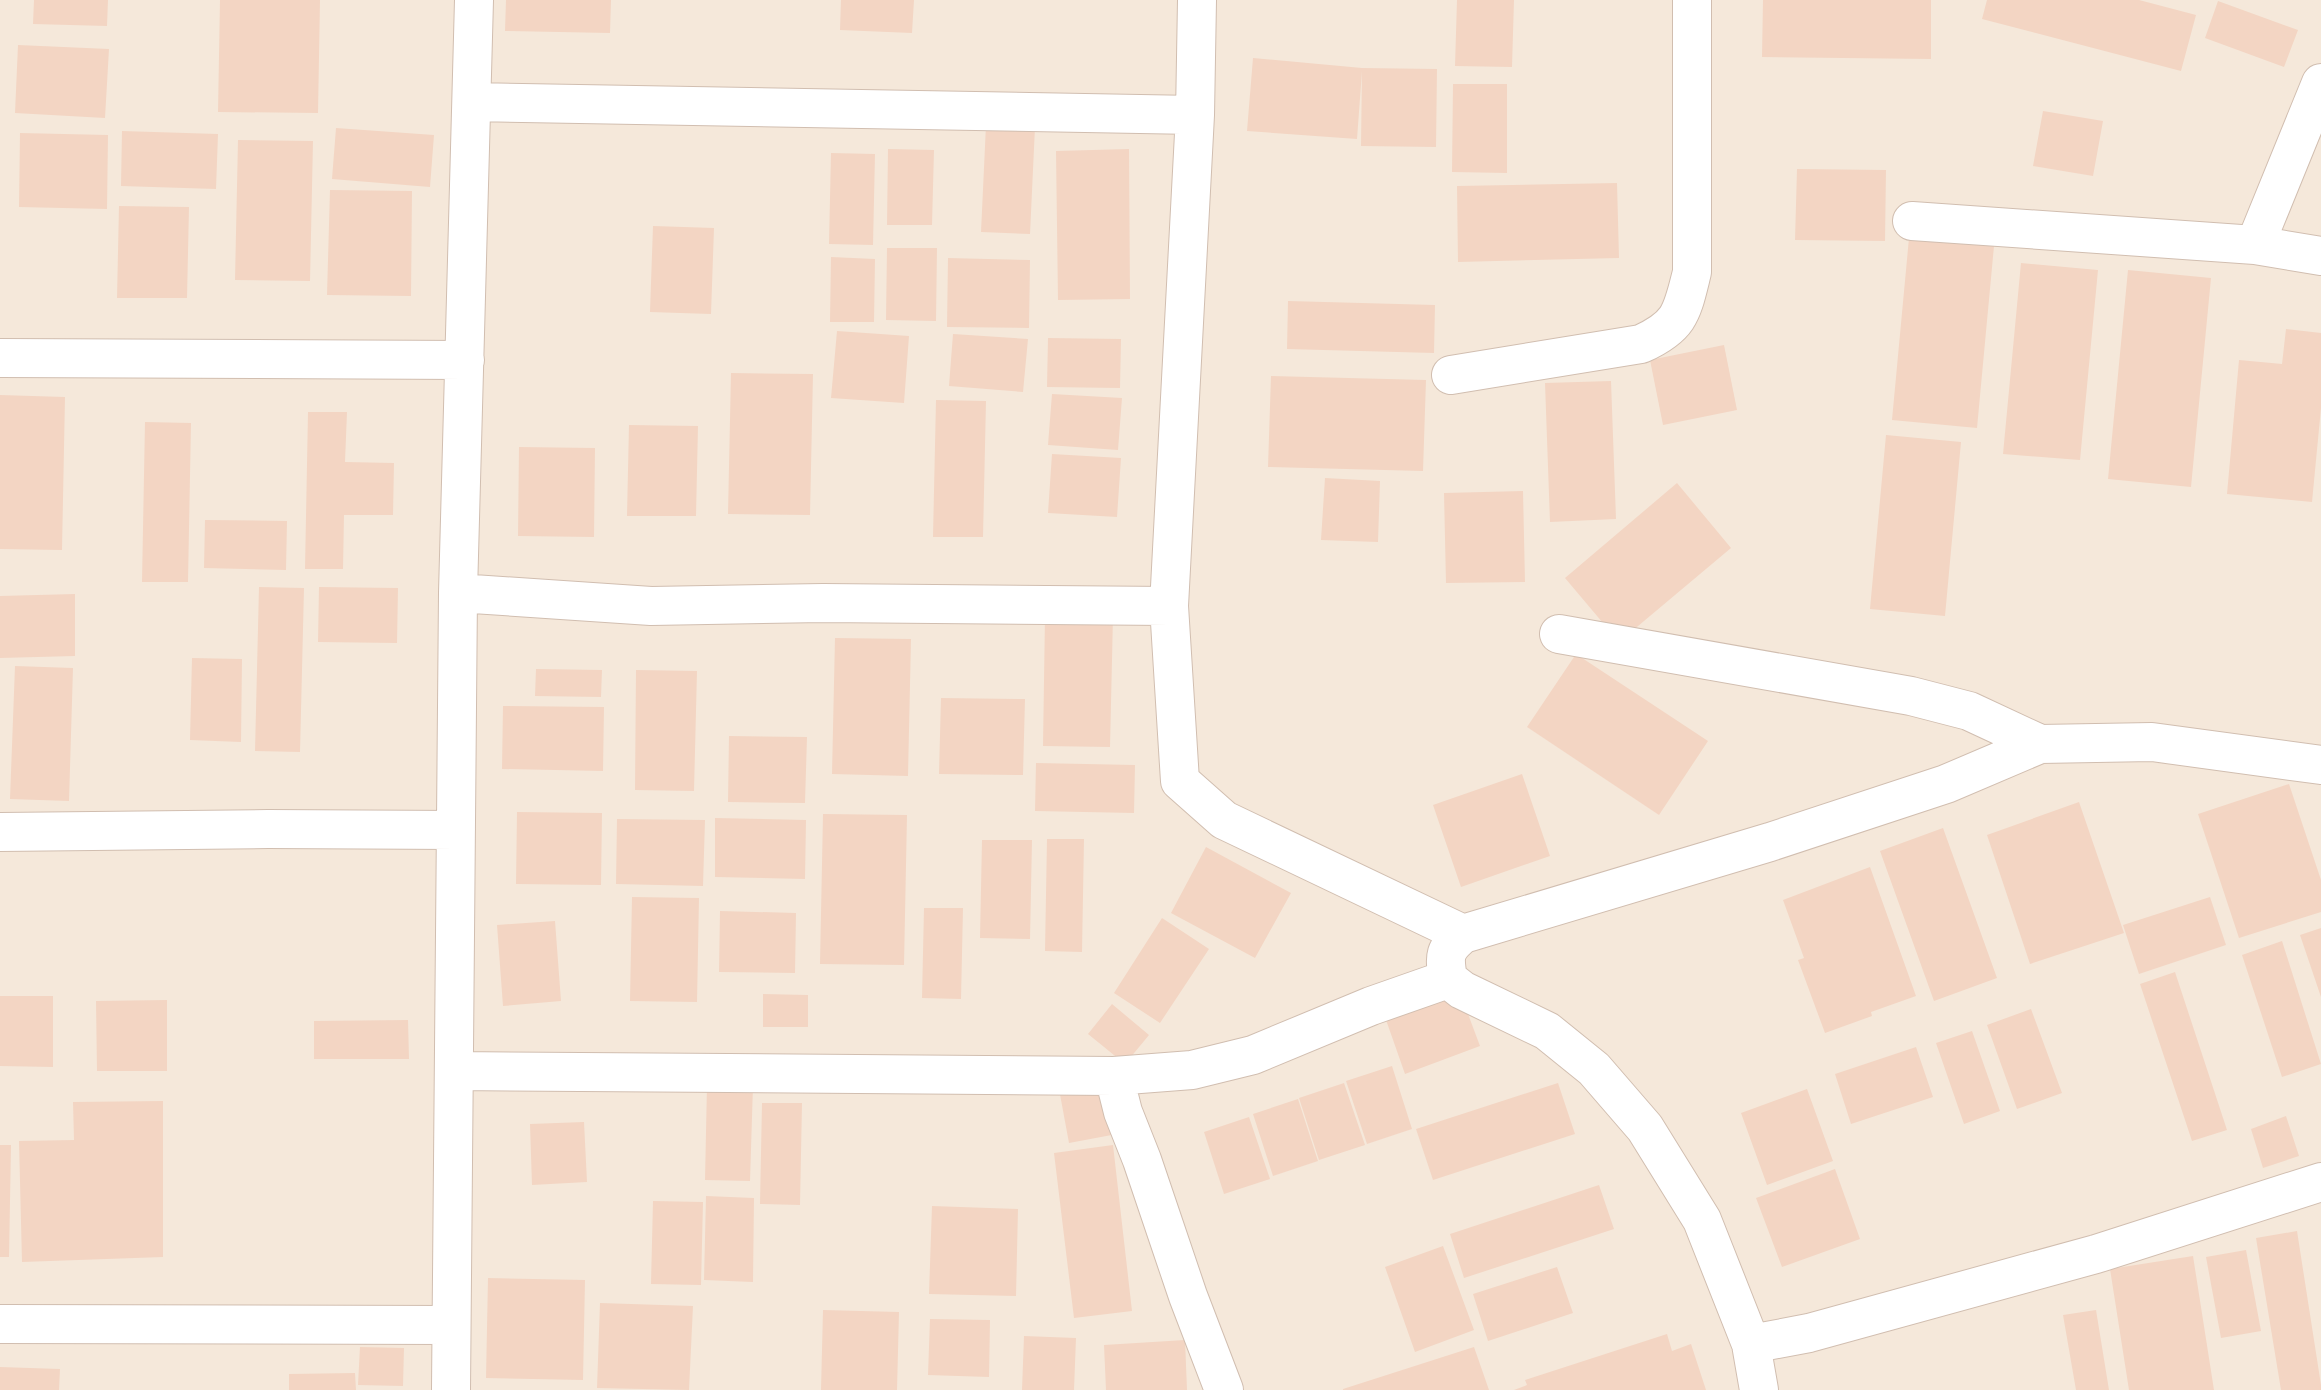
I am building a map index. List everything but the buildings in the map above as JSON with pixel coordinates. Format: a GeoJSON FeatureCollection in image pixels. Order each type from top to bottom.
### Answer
{"type":"FeatureCollection","features":[{"type":"Feature","properties":{"kind":"street"},"geometry":{"type":"LineString","coordinates":[[451,1390],[458,593],[474,0]]}},
{"type":"Feature","properties":{"kind":"street"},"geometry":{"type":"LineString","coordinates":[[1197,0],[1195,115],[1168,606],[1180,781],[1224,820],[1462,934]]}},
{"type":"Feature","properties":{"kind":"street"},"geometry":{"type":"LineString","coordinates":[[1451,375],[1641,344],[1663,334],[1682,312],[1692,272],[1692,0]]}},
{"type":"Feature","properties":{"kind":"street"},"geometry":{"type":"LineString","coordinates":[[2255,245],[2321,82]]}},
{"type":"Feature","properties":{"kind":"street"},"geometry":{"type":"LineString","coordinates":[[473,102],[1195,115]]}},
{"type":"Feature","properties":{"kind":"street"},"geometry":{"type":"LineString","coordinates":[[1912,221],[2255,245],[2321,256]]}},
{"type":"Feature","properties":{"kind":"street"},"geometry":{"type":"LineString","coordinates":[[0,358],[465,360]]}},
{"type":"Feature","properties":{"kind":"street"},"geometry":{"type":"LineString","coordinates":[[458,593],[650,606],[837,603],[1168,606]]}},
{"type":"Feature","properties":{"kind":"street"},"geometry":{"type":"LineString","coordinates":[[1559,634],[1911,696],[1969,711],[2040,744]]}},
{"type":"Feature","properties":{"kind":"street"},"geometry":{"type":"LineString","coordinates":[[1759,1390],[1751,1344],[1702,1220],[1645,1128],[1594,1069],[1547,1031],[1462,989],[1448,979],[1445,957],[1450,945],[1462,934],[1770,842],[1946,785],[2040,744],[2152,742],[2321,765]]}},
{"type":"Feature","properties":{"kind":"street"},"geometry":{"type":"LineString","coordinates":[[0,832],[456,830]]}},
{"type":"Feature","properties":{"kind":"street"},"geometry":{"type":"LineString","coordinates":[[455,1071],[1114,1076],[1192,1070],[1253,1055],[1371,1006],[1448,979]]}},
{"type":"Feature","properties":{"kind":"street"},"geometry":{"type":"LineString","coordinates":[[1114,1076],[1123,1112],[1224,1390]]}},
{"type":"Feature","properties":{"kind":"street"},"geometry":{"type":"LineString","coordinates":[[1751,1344],[1809,1333],[2096,1254],[2321,1182]]}},
{"type":"Feature","properties":{"kind":"street"},"geometry":{"type":"LineString","coordinates":[[0,1324],[450,1325]]}},
{"type":"Feature","properties":{"kind":"shaded area"},"geometry":{"type":"Polygon","coordinates":[[[0,0],[2321,0],[2321,1390],[0,1390],[0,0]]]}}]}
